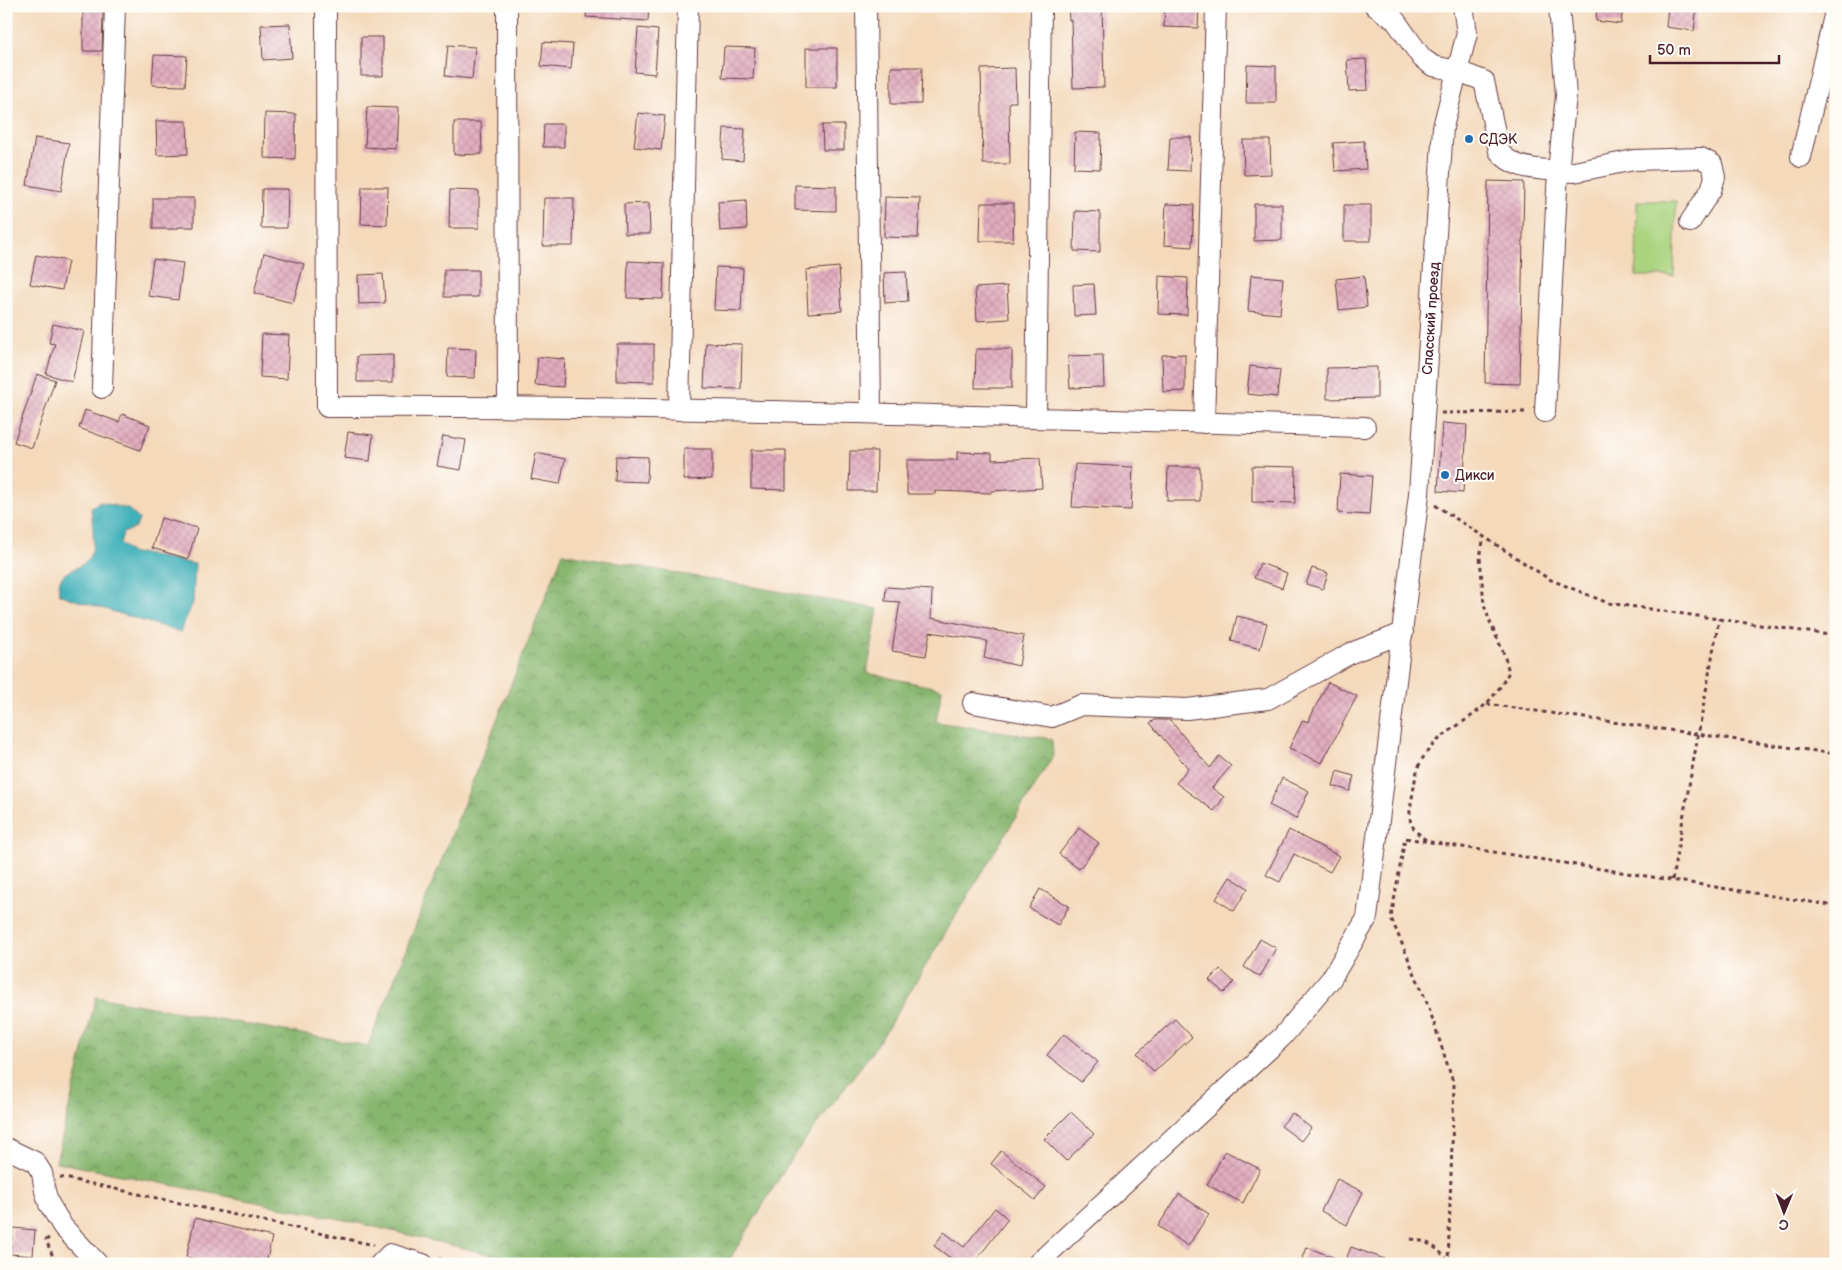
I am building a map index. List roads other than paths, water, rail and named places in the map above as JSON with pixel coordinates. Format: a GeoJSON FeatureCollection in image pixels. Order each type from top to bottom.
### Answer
{"type":"FeatureCollection","features":[{"type":"Feature","properties":{"kind":"street"},"geometry":{"type":"LineString","coordinates":[[102,388],[115,6]]}},
{"type":"Feature","properties":{"kind":"street"},"geometry":{"type":"LineString","coordinates":[[326,6],[327,406],[508,406],[871,413],[1364,427]]}},
{"type":"Feature","properties":{"kind":"street"},"geometry":{"type":"LineString","coordinates":[[507,6],[508,406]]}},
{"type":"Feature","properties":{"kind":"street"},"geometry":{"type":"LineString","coordinates":[[678,410],[688,6]]}},
{"type":"Feature","properties":{"kind":"street"},"geometry":{"type":"LineString","coordinates":[[866,6],[871,413]]}},
{"type":"Feature","properties":{"kind":"street"},"geometry":{"type":"LineString","coordinates":[[1036,418],[1041,6]]}},
{"type":"Feature","properties":{"kind":"street"},"geometry":{"type":"LineString","coordinates":[[1204,423],[1216,6]]}},
{"type":"Feature","properties":{"kind":"street"},"geometry":{"type":"LineString","coordinates":[[1375,6],[1395,20],[1422,58],[1433,66],[1458,71],[1484,81],[1499,151],[1504,158],[1520,166],[1574,172],[1634,160],[1701,158],[1712,164],[1715,177],[1711,190],[1690,222]]}},
{"type":"Feature","properties":{"kind":"street","name":"Спасский проезд"},"geometry":{"type":"LineString","coordinates":[[1037,1264],[1282,1036],[1331,979],[1367,918],[1419,494],[1443,127],[1467,33],[1463,6]]}},
{"type":"Feature","properties":{"kind":"street"},"geometry":{"type":"LineString","coordinates":[[1545,412],[1558,171],[1566,96],[1559,6]]}},
{"type":"Feature","properties":{"kind":"street"},"geometry":{"type":"LineString","coordinates":[[1801,157],[1836,7]]}},
{"type":"Feature","properties":{"kind":"street"},"geometry":{"type":"LineString","coordinates":[[973,703],[1052,717],[1081,705],[1187,709],[1268,698],[1351,653],[1403,633]]}},
{"type":"Feature","properties":{"kind":"street"},"geometry":{"type":"LineString","coordinates":[[6,1148],[35,1162],[42,1173],[44,1191],[49,1204],[65,1231],[98,1264]]}},
{"type":"Feature","properties":{"kind":"street"},"geometry":{"type":"LineString","coordinates":[[378,1255],[390,1254],[428,1261]]}},
{"type":"Feature","properties":{"kind":"water"},"geometry":{"type":"Polygon","coordinates":[[[100,502],[128,509],[139,519],[136,528],[123,533],[120,543],[132,554],[139,553],[195,564],[193,603],[180,632],[59,594],[61,578],[88,559],[92,551],[91,507],[100,502]]]}},
{"type":"Feature","properties":{"kind":"place","name":"СДЭК"},"geometry":{"type":"Point","coordinates":[1469,139]}},
{"type":"Feature","properties":{"kind":"place","name":"Дикси"},"geometry":{"type":"Point","coordinates":[1445,475]}}]}
